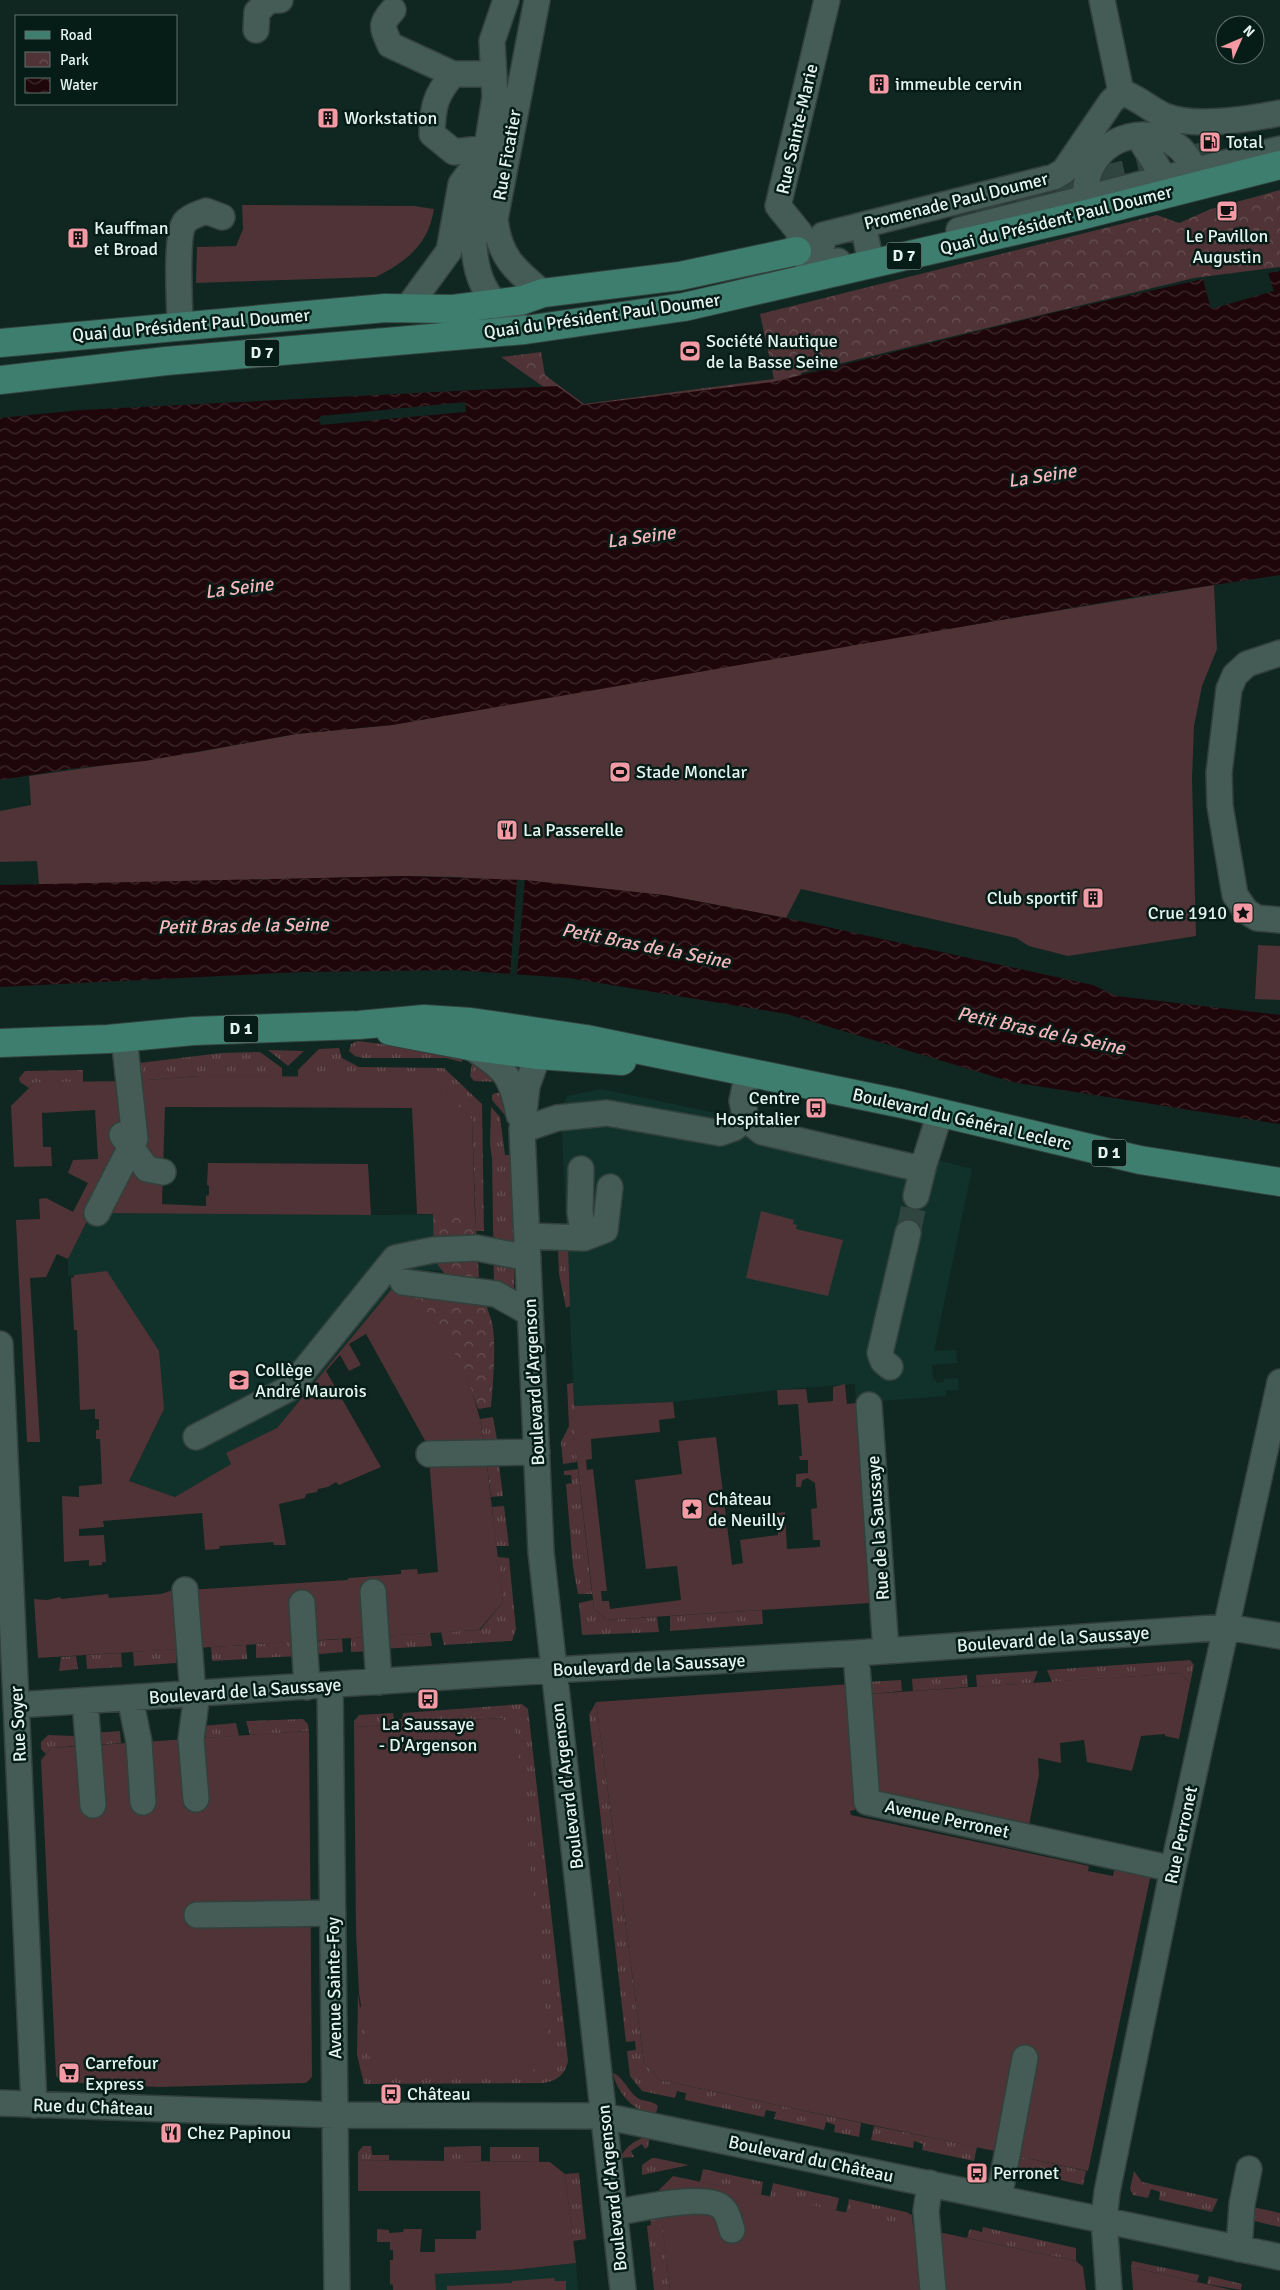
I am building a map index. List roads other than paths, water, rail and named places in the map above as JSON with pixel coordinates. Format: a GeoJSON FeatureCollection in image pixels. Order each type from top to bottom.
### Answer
{"type":"FeatureCollection","features":[{"type":"Feature","properties":{"kind":"main road","name":"Quai du Président Paul Doumer"},"geometry":{"type":"LineString","coordinates":[[0,380],[166,361],[525,330],[684,307],[1069,218],[1280,165]]}},
{"type":"Feature","properties":{"kind":"main road","name":"Quai du Président Paul Doumer"},"geometry":{"type":"LineString","coordinates":[[0,343],[408,307],[430,310],[523,300],[543,293],[680,276],[797,251]]}},
{"type":"Feature","properties":{"kind":"main road","name":"Boulevard du Général Leclerc"},"geometry":{"type":"LineString","coordinates":[[0,1043],[116,1038],[193,1031],[359,1025],[424,1019],[471,1022],[570,1037],[740,1071],[940,1113],[1140,1160],[1280,1182]]}},
{"type":"Feature","properties":{"kind":"main road","name":"Boulevard du Général Leclerc"},"geometry":{"type":"LineString","coordinates":[[359,1025],[469,1046],[530,1054],[740,1071]]}},
{"type":"Feature","properties":{"kind":"street"},"geometry":{"type":"LineString","coordinates":[[256,30],[257,12],[269,0],[280,0]]}},
{"type":"Feature","properties":{"kind":"street","name":"Rue Ficatier"},"geometry":{"type":"LineString","coordinates":[[506,0],[492,41],[495,97],[474,229],[473,252],[479,281],[507,316],[525,330]]}},
{"type":"Feature","properties":{"kind":"street","name":"Rue Ficatier"},"geometry":{"type":"LineString","coordinates":[[537,0],[495,219],[500,246],[506,259],[516,271],[543,293]]}},
{"type":"Feature","properties":{"kind":"street","name":"Rue Sainte-Marie"},"geometry":{"type":"LineString","coordinates":[[797,251],[800,233],[778,206],[828,0]]}},
{"type":"Feature","properties":{"kind":"street"},"geometry":{"type":"LineString","coordinates":[[1102,0],[1136,136],[1165,179]]}},
{"type":"Feature","properties":{"kind":"street"},"geometry":{"type":"LineString","coordinates":[[393,10],[384,20],[383,29],[390,45],[453,74],[493,74]]}},
{"type":"Feature","properties":{"kind":"street"},"geometry":{"type":"LineString","coordinates":[[453,74],[441,88],[433,108],[432,134],[454,152],[488,148]]}},
{"type":"Feature","properties":{"kind":"street"},"geometry":{"type":"LineString","coordinates":[[1125,93],[1164,116],[1186,121],[1249,119],[1280,113]]}},
{"type":"Feature","properties":{"kind":"street","name":"Promenade Paul Doumer"},"geometry":{"type":"LineString","coordinates":[[869,253],[809,268],[807,256],[818,251],[824,241],[823,235],[1054,177],[1087,156],[1111,102],[1125,93]]}},
{"type":"Feature","properties":{"kind":"street"},"geometry":{"type":"LineString","coordinates":[[1085,198],[1088,174],[1087,156],[1114,143],[1136,136],[1148,134],[1160,136],[1178,146],[1196,171]]}},
{"type":"Feature","properties":{"kind":"street","name":"Rue Ficatier"},"geometry":{"type":"LineString","coordinates":[[408,307],[449,250],[461,184],[488,148]]}},
{"type":"Feature","properties":{"kind":"street"},"geometry":{"type":"LineString","coordinates":[[863,225],[869,253],[1280,149]]}},
{"type":"Feature","properties":{"kind":"street"},"geometry":{"type":"LineString","coordinates":[[180,326],[179,252],[185,222],[194,215],[206,211],[217,213],[222,217]]}},
{"type":"Feature","properties":{"kind":"street"},"geometry":{"type":"LineString","coordinates":[[1280,653],[1247,664],[1235,674],[1229,689],[1219,773],[1220,806],[1234,895],[1246,911],[1257,918],[1280,920]]}},
{"type":"Feature","properties":{"kind":"street"},"geometry":{"type":"LineString","coordinates":[[530,1054],[536,1043],[570,1037]]}},
{"type":"Feature","properties":{"kind":"street"},"geometry":{"type":"LineString","coordinates":[[96,1213],[135,1139],[116,1038]]}},
{"type":"Feature","properties":{"kind":"street","name":"Boulevard d'Argenson"},"geometry":{"type":"LineString","coordinates":[[469,1046],[495,1062],[513,1086],[522,1130],[541,1552],[623,2290]]}},
{"type":"Feature","properties":{"kind":"street","name":"Boulevard d'Argenson"},"geometry":{"type":"LineString","coordinates":[[513,1086],[530,1054]]}},
{"type":"Feature","properties":{"kind":"street","name":"Boulevard d'Argenson"},"geometry":{"type":"LineString","coordinates":[[522,1130],[530,1054]]}},
{"type":"Feature","properties":{"kind":"street"},"geometry":{"type":"LineString","coordinates":[[740,1071],[742,1102],[754,1125]]}},
{"type":"Feature","properties":{"kind":"street"},"geometry":{"type":"LineString","coordinates":[[522,1130],[557,1118],[606,1113],[720,1133],[734,1128],[754,1125],[912,1167],[922,1165]]}},
{"type":"Feature","properties":{"kind":"street"},"geometry":{"type":"LineString","coordinates":[[916,1196],[922,1165],[940,1113]]}},
{"type":"Feature","properties":{"kind":"street"},"geometry":{"type":"LineString","coordinates":[[130,1148],[147,1169],[163,1172]]}},
{"type":"Feature","properties":{"kind":"street"},"geometry":{"type":"LineString","coordinates":[[580,1169],[580,1212],[584,1238]]}},
{"type":"Feature","properties":{"kind":"street"},"geometry":{"type":"LineString","coordinates":[[196,1437],[290,1388],[396,1258],[433,1250],[527,1247],[584,1238],[605,1230],[610,1187]]}},
{"type":"Feature","properties":{"kind":"street"},"geometry":{"type":"LineString","coordinates":[[890,1366],[883,1361],[880,1352],[908,1233]]}},
{"type":"Feature","properties":{"kind":"street"},"geometry":{"type":"LineString","coordinates":[[403,1282],[496,1294],[530,1313]]}},
{"type":"Feature","properties":{"kind":"street","name":"Rue Soyer"},"geometry":{"type":"LineString","coordinates":[[0,1344],[4,1518],[17,1705],[34,2105]]}},
{"type":"Feature","properties":{"kind":"street","name":"Rue Perronet"},"geometry":{"type":"LineString","coordinates":[[1110,2290],[1104,2220],[1107,2192],[1173,1869],[1280,1382]]}},
{"type":"Feature","properties":{"kind":"street","name":"Rue de la Saussaye"},"geometry":{"type":"LineString","coordinates":[[869,1405],[886,1651]]}},
{"type":"Feature","properties":{"kind":"street"},"geometry":{"type":"LineString","coordinates":[[429,1454],[537,1452]]}},
{"type":"Feature","properties":{"kind":"street"},"geometry":{"type":"LineString","coordinates":[[373,1592],[379,1682]]}},
{"type":"Feature","properties":{"kind":"street"},"geometry":{"type":"LineString","coordinates":[[191,1600],[198,1694],[191,1739],[196,1799]]}},
{"type":"Feature","properties":{"kind":"street","name":"Avenue Sainte-Foy"},"geometry":{"type":"LineString","coordinates":[[302,1603],[319,1686],[333,1913],[337,2290]]}},
{"type":"Feature","properties":{"kind":"street","name":"Boulevard de la Saussaye"},"geometry":{"type":"LineString","coordinates":[[17,1705],[553,1670],[856,1653],[1227,1627],[1280,1636]]}},
{"type":"Feature","properties":{"kind":"street","name":"Avenue Perronet"},"geometry":{"type":"LineString","coordinates":[[856,1653],[868,1802],[1173,1869]]}},
{"type":"Feature","properties":{"kind":"street"},"geometry":{"type":"LineString","coordinates":[[130,1698],[139,1742],[143,1802]]}},
{"type":"Feature","properties":{"kind":"street"},"geometry":{"type":"LineString","coordinates":[[85,1701],[93,1805]]}},
{"type":"Feature","properties":{"kind":"street"},"geometry":{"type":"LineString","coordinates":[[197,1915],[333,1913]]}},
{"type":"Feature","properties":{"kind":"street"},"geometry":{"type":"LineString","coordinates":[[993,2197],[1021,2058]]}},
{"type":"Feature","properties":{"kind":"street","name":"Rue du Château"},"geometry":{"type":"LineString","coordinates":[[0,2103],[336,2115]]}},
{"type":"Feature","properties":{"kind":"street","name":"Boulevard du Château"},"geometry":{"type":"LineString","coordinates":[[336,2115],[604,2116],[1280,2258]]}},
{"type":"Feature","properties":{"kind":"street"},"geometry":{"type":"LineString","coordinates":[[1239,2249],[1242,2204],[1249,2169]]}},
{"type":"Feature","properties":{"kind":"street"},"geometry":{"type":"LineString","coordinates":[[930,2183],[926,2211],[933,2290]]}},
{"type":"Feature","properties":{"kind":"street"},"geometry":{"type":"LineString","coordinates":[[615,2213],[660,2205],[706,2201],[722,2207],[727,2213],[732,2230]]}},
{"type":"Feature","properties":{"kind":"water","name":"La Seine"},"geometry":{"type":"Polygon","coordinates":[[[1280,271],[1280,575],[1140,596],[392,725],[296,734],[145,761],[68,769],[0,780],[0,418],[81,410],[557,386],[583,405],[773,382],[1048,314],[1203,279],[1211,309],[1274,291],[1268,273],[1280,271]]]}},
{"type":"Feature","properties":{"kind":"water","name":"Petit Bras de la Seine"},"geometry":{"type":"Polygon","coordinates":[[[407,876],[525,880],[664,895],[786,918],[1093,985],[1116,996],[1280,1015],[1280,1124],[1012,1082],[787,1014],[569,978],[455,970],[301,972],[0,987],[0,885],[407,876]]]}},
{"type":"Feature","properties":{"kind":"tunnel"},"geometry":{"type":"LineString","coordinates":[[975,209],[1213,154]]}},
{"type":"Feature","properties":{"kind":"tunnel"},"geometry":{"type":"LineString","coordinates":[[908,1233],[916,1196]]}},
{"type":"Feature","properties":{"kind":"place","name":"immeuble cervin"},"geometry":{"type":"Point","coordinates":[879,84]}},
{"type":"Feature","properties":{"kind":"place","name":"Workstation"},"geometry":{"type":"Point","coordinates":[328,118]}},
{"type":"Feature","properties":{"kind":"place","name":"Total"},"geometry":{"type":"Point","coordinates":[1210,142]}},
{"type":"Feature","properties":{"kind":"place","name":"Le Pavillon Augustin"},"geometry":{"type":"Point","coordinates":[1227,211]}},
{"type":"Feature","properties":{"kind":"place","name":"Kauffman et Broad"},"geometry":{"type":"Point","coordinates":[78,238]}},
{"type":"Feature","properties":{"kind":"place","name":"Société Nautique de la Basse Seine"},"geometry":{"type":"Point","coordinates":[690,351]}},
{"type":"Feature","properties":{"kind":"place","name":"Stade Monclar"},"geometry":{"type":"Point","coordinates":[620,772]}},
{"type":"Feature","properties":{"kind":"place","name":"La Passerelle"},"geometry":{"type":"Point","coordinates":[507,830]}},
{"type":"Feature","properties":{"kind":"place","name":"Club sportif"},"geometry":{"type":"Point","coordinates":[1093,898]}},
{"type":"Feature","properties":{"kind":"place","name":"Crue 1910"},"geometry":{"type":"Point","coordinates":[1243,913]}},
{"type":"Feature","properties":{"kind":"place","name":"Centre Hospitalier"},"geometry":{"type":"Point","coordinates":[816,1108]}},
{"type":"Feature","properties":{"kind":"place","name":"Collège André Maurois"},"geometry":{"type":"Point","coordinates":[239,1380]}},
{"type":"Feature","properties":{"kind":"place","name":"Château de Neuilly"},"geometry":{"type":"Point","coordinates":[692,1509]}},
{"type":"Feature","properties":{"kind":"place","name":"La Saussaye - D'Argenson"},"geometry":{"type":"Point","coordinates":[428,1699]}},
{"type":"Feature","properties":{"kind":"place","name":"Carrefour Express"},"geometry":{"type":"Point","coordinates":[69,2073]}},
{"type":"Feature","properties":{"kind":"place","name":"Château"},"geometry":{"type":"Point","coordinates":[391,2094]}},
{"type":"Feature","properties":{"kind":"place","name":"Chez Papinou"},"geometry":{"type":"Point","coordinates":[171,2133]}},
{"type":"Feature","properties":{"kind":"place","name":"Perronet"},"geometry":{"type":"Point","coordinates":[977,2173]}}]}
